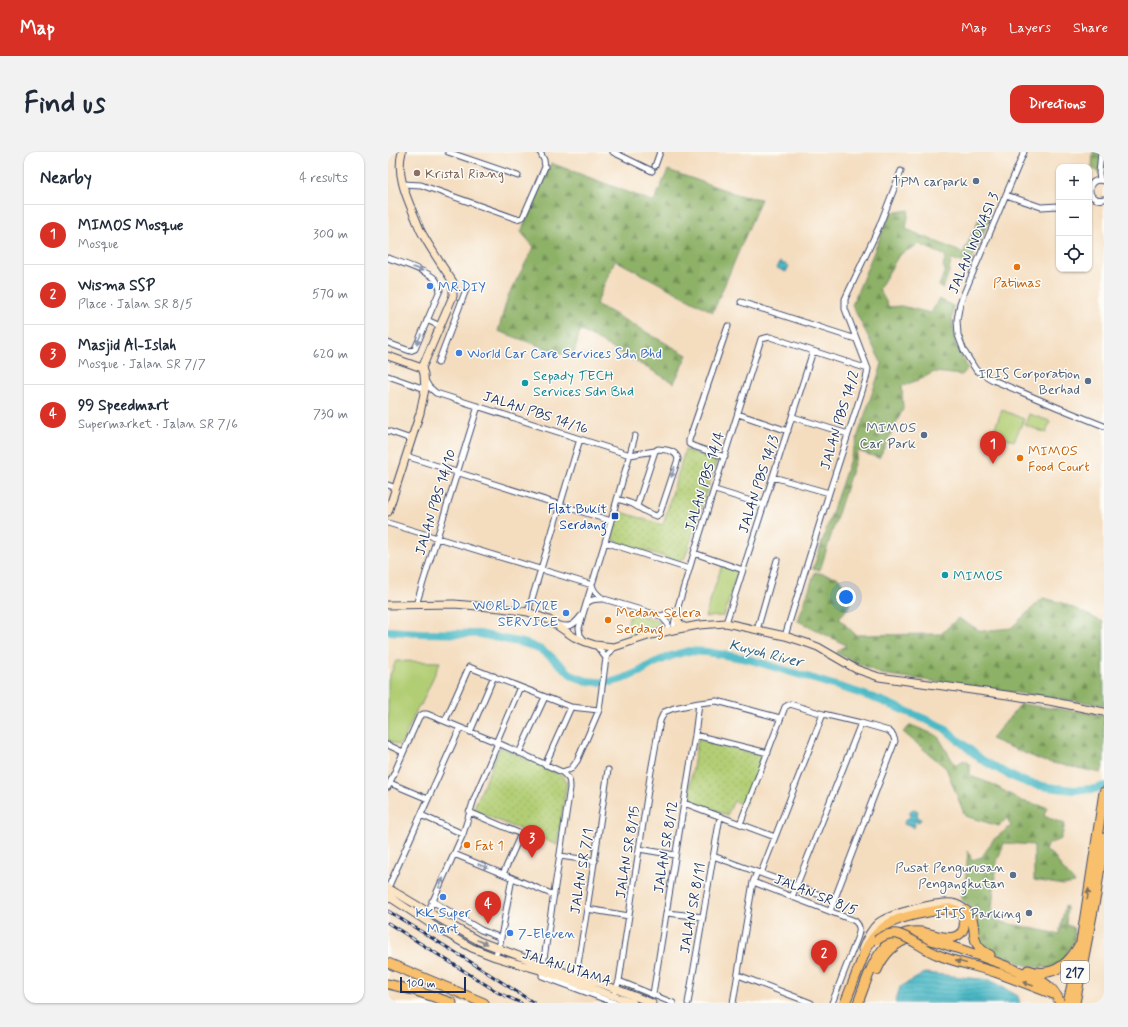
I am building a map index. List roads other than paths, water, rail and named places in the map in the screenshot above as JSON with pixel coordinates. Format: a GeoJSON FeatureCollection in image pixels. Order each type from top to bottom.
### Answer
{"type":"FeatureCollection","features":[{"type":"Feature","properties":{"kind":"highway","name":"217"},"geometry":{"type":"LineString","coordinates":[[1068,1003],[1081,942],[1104,792]]}},
{"type":"Feature","properties":{"kind":"highway","name":"217"},"geometry":{"type":"LineString","coordinates":[[1075,1003],[1096,895],[1104,838]]}},
{"type":"Feature","properties":{"kind":"highway"},"geometry":{"type":"LineString","coordinates":[[845,1003],[867,947],[881,929],[895,920],[913,915],[947,909],[955,910],[961,914],[964,918],[965,925],[961,932],[955,937],[949,938],[919,932],[908,933],[898,936],[886,946],[875,959],[858,1003]]}},
{"type":"Feature","properties":{"kind":"highway"},"geometry":{"type":"LineString","coordinates":[[966,910],[972,918],[975,938],[981,949],[986,953],[1034,972],[1050,972],[1061,967],[1069,960],[1081,942]]}},
{"type":"Feature","properties":{"kind":"highway"},"geometry":{"type":"LineString","coordinates":[[864,1003],[879,965],[894,946],[912,938],[955,942],[964,936],[967,931],[969,916],[966,910]]}},
{"type":"Feature","properties":{"kind":"highway"},"geometry":{"type":"LineString","coordinates":[[849,1003],[877,940],[893,934],[904,936],[941,956],[998,973],[1058,999]]}},
{"type":"Feature","properties":{"kind":"highway"},"geometry":{"type":"LineString","coordinates":[[938,941],[981,956],[1040,980],[1051,987],[1058,999]]}},
{"type":"Feature","properties":{"kind":"highway"},"geometry":{"type":"LineString","coordinates":[[388,963],[484,1003]]}},
{"type":"Feature","properties":{"kind":"highway"},"geometry":{"type":"LineString","coordinates":[[1080,1003],[1081,978]]}},
{"type":"Feature","properties":{"kind":"highway"},"geometry":{"type":"LineString","coordinates":[[388,984],[416,991],[452,1003]]}},
{"type":"Feature","properties":{"kind":"street"},"geometry":{"type":"LineString","coordinates":[[388,512],[420,413],[425,389],[422,368],[453,296],[453,282],[422,234],[403,184],[400,169],[402,152]]}},
{"type":"Feature","properties":{"kind":"street"},"geometry":{"type":"LineString","coordinates":[[448,152],[518,176]]}},
{"type":"Feature","properties":{"kind":"street"},"geometry":{"type":"LineString","coordinates":[[403,184],[420,185],[517,219],[523,217],[545,167],[544,160],[540,152]]}},
{"type":"Feature","properties":{"kind":"street"},"geometry":{"type":"LineString","coordinates":[[613,152],[652,172]]}},
{"type":"Feature","properties":{"kind":"street"},"geometry":{"type":"LineString","coordinates":[[655,166],[660,152]]}},
{"type":"Feature","properties":{"kind":"street","name":"JALAN INOVASI 3"},"geometry":{"type":"LineString","coordinates":[[1024,152],[960,305],[957,327],[958,335],[964,351],[976,370],[993,380],[1104,426]]}},
{"type":"Feature","properties":{"kind":"street"},"geometry":{"type":"LineString","coordinates":[[1092,184],[1097,180],[1102,181],[1100,173],[1101,152]]}},
{"type":"Feature","properties":{"kind":"street","name":"JALAN PBS 14/2"},"geometry":{"type":"LineString","coordinates":[[785,636],[868,369],[845,309],[845,299],[878,227],[901,171]]}},
{"type":"Feature","properties":{"kind":"street"},"geometry":{"type":"LineString","coordinates":[[1006,195],[1041,207],[1056,206]]}},
{"type":"Feature","properties":{"kind":"street"},"geometry":{"type":"LineString","coordinates":[[1092,196],[1097,199],[1104,199]]}},
{"type":"Feature","properties":{"kind":"street"},"geometry":{"type":"LineString","coordinates":[[388,258],[425,272],[434,278],[440,290],[415,349],[410,350],[388,343]]}},
{"type":"Feature","properties":{"kind":"street"},"geometry":{"type":"LineString","coordinates":[[438,363],[452,322],[467,288]]}},
{"type":"Feature","properties":{"kind":"street"},"geometry":{"type":"LineString","coordinates":[[741,302],[856,339]]}},
{"type":"Feature","properties":{"kind":"street"},"geometry":{"type":"LineString","coordinates":[[427,320],[452,322]]}},
{"type":"Feature","properties":{"kind":"street"},"geometry":{"type":"LineString","coordinates":[[725,457],[693,446],[689,444],[689,440],[728,326]]}},
{"type":"Feature","properties":{"kind":"street","name":"JALAN PBS 14/4"},"geometry":{"type":"LineString","coordinates":[[670,631],[761,339],[770,337],[813,351]]}},
{"type":"Feature","properties":{"kind":"street"},"geometry":{"type":"LineString","coordinates":[[813,351],[868,369]]}},
{"type":"Feature","properties":{"kind":"street","name":"JALAN PBS 14/3"},"geometry":{"type":"LineString","coordinates":[[726,623],[813,351]]}},
{"type":"Feature","properties":{"kind":"street"},"geometry":{"type":"LineString","coordinates":[[388,356],[422,368]]}},
{"type":"Feature","properties":{"kind":"street"},"geometry":{"type":"LineString","coordinates":[[388,376],[425,389]]}},
{"type":"Feature","properties":{"kind":"street"},"geometry":{"type":"LineString","coordinates":[[424,379],[429,387],[436,393]]}},
{"type":"Feature","properties":{"kind":"street"},"geometry":{"type":"LineString","coordinates":[[423,400],[429,395],[436,393]]}},
{"type":"Feature","properties":{"kind":"street","name":"JALAN PBS 14/16"},"geometry":{"type":"LineString","coordinates":[[436,393],[630,455]]}},
{"type":"Feature","properties":{"kind":"street","name":"JALAN PBS 14/10"},"geometry":{"type":"LineString","coordinates":[[416,605],[478,406]]}},
{"type":"Feature","properties":{"kind":"street"},"geometry":{"type":"LineString","coordinates":[[738,414],[788,430]]}},
{"type":"Feature","properties":{"kind":"street"},"geometry":{"type":"LineString","coordinates":[[793,417],[848,434]]}},
{"type":"Feature","properties":{"kind":"street"},"geometry":{"type":"LineString","coordinates":[[388,431],[411,439]]}},
{"type":"Feature","properties":{"kind":"street"},"geometry":{"type":"LineString","coordinates":[[586,642],[580,635],[579,628],[636,436]]}},
{"type":"Feature","properties":{"kind":"street"},"geometry":{"type":"LineString","coordinates":[[528,612],[580,439]]}},
{"type":"Feature","properties":{"kind":"street"},"geometry":{"type":"LineString","coordinates":[[617,499],[637,506],[640,509],[657,516],[660,513],[678,459],[678,456],[675,453],[658,449],[655,451],[630,455]]}},
{"type":"Feature","properties":{"kind":"street"},"geometry":{"type":"LineString","coordinates":[[637,506],[655,451]]}},
{"type":"Feature","properties":{"kind":"street"},"geometry":{"type":"LineString","coordinates":[[406,456],[611,521]]}},
{"type":"Feature","properties":{"kind":"street"},"geometry":{"type":"LineString","coordinates":[[773,477],[829,493]]}},
{"type":"Feature","properties":{"kind":"street"},"geometry":{"type":"LineString","coordinates":[[388,485],[396,488]]}},
{"type":"Feature","properties":{"kind":"street"},"geometry":{"type":"LineString","coordinates":[[715,490],[764,505]]}},
{"type":"Feature","properties":{"kind":"street"},"geometry":{"type":"LineString","coordinates":[[388,523],[592,586],[600,597],[604,599],[661,616],[668,624],[670,631]]}},
{"type":"Feature","properties":{"kind":"street"},"geometry":{"type":"LineString","coordinates":[[605,542],[689,569]]}},
{"type":"Feature","properties":{"kind":"street"},"geometry":{"type":"LineString","coordinates":[[694,553],[743,570]]}},
{"type":"Feature","properties":{"kind":"street"},"geometry":{"type":"LineString","coordinates":[[757,630],[777,560]]}},
{"type":"Feature","properties":{"kind":"street"},"geometry":{"type":"LineString","coordinates":[[586,605],[590,601],[596,599],[604,599]]}},
{"type":"Feature","properties":{"kind":"street"},"geometry":{"type":"LineString","coordinates":[[388,605],[466,605],[528,612],[556,624],[574,637],[586,642],[614,647],[651,635],[686,628],[726,623],[785,636],[818,648],[856,669],[879,677],[1049,701],[1104,712]]}},
{"type":"Feature","properties":{"kind":"street"},"geometry":{"type":"LineString","coordinates":[[661,616],[677,610],[677,619],[679,624],[686,628]]}},
{"type":"Feature","properties":{"kind":"street"},"geometry":{"type":"LineString","coordinates":[[556,624],[570,626],[575,624],[583,614]]}},
{"type":"Feature","properties":{"kind":"street"},"geometry":{"type":"LineString","coordinates":[[596,645],[606,660]]}},
{"type":"Feature","properties":{"kind":"street"},"geometry":{"type":"LineString","coordinates":[[562,772],[571,768],[577,761],[599,708],[606,660],[614,647]]}},
{"type":"Feature","properties":{"kind":"street"},"geometry":{"type":"LineString","coordinates":[[445,721],[469,667],[571,707],[599,708]]}},
{"type":"Feature","properties":{"kind":"street"},"geometry":{"type":"LineString","coordinates":[[470,732],[494,676]]}},
{"type":"Feature","properties":{"kind":"street"},"geometry":{"type":"LineString","coordinates":[[428,912],[463,834],[469,812],[520,687]]}},
{"type":"Feature","properties":{"kind":"street"},"geometry":{"type":"LineString","coordinates":[[519,753],[545,697]]}},
{"type":"Feature","properties":{"kind":"street"},"geometry":{"type":"LineString","coordinates":[[699,703],[717,701],[780,718]]}},
{"type":"Feature","properties":{"kind":"street","name":"JALAN SR 8/15"},"geometry":{"type":"LineString","coordinates":[[615,996],[619,981],[660,721],[664,712],[674,708],[699,703]]}},
{"type":"Feature","properties":{"kind":"street","name":"JALAN SR 8/12"},"geometry":{"type":"LineString","coordinates":[[653,994],[699,703]]}},
{"type":"Feature","properties":{"kind":"street"},"geometry":{"type":"LineString","coordinates":[[740,824],[780,718],[785,707],[790,704],[823,714],[862,723],[888,731],[893,735],[895,741],[830,911]]}},
{"type":"Feature","properties":{"kind":"street"},"geometry":{"type":"LineString","coordinates":[[545,765],[571,707]]}},
{"type":"Feature","properties":{"kind":"street"},"geometry":{"type":"LineString","coordinates":[[428,799],[389,785],[419,717],[423,714],[427,714],[445,721],[497,743],[562,772],[568,777],[570,780],[570,788],[543,971]]}},
{"type":"Feature","properties":{"kind":"street"},"geometry":{"type":"LineString","coordinates":[[733,1003],[753,882],[775,837],[823,714]]}},
{"type":"Feature","properties":{"kind":"street"},"geometry":{"type":"LineString","coordinates":[[792,897],[862,723]]}},
{"type":"Feature","properties":{"kind":"street"},"geometry":{"type":"LineString","coordinates":[[388,888],[460,728]]}},
{"type":"Feature","properties":{"kind":"street"},"geometry":{"type":"LineString","coordinates":[[695,735],[768,753]]}},
{"type":"Feature","properties":{"kind":"street"},"geometry":{"type":"LineString","coordinates":[[388,746],[403,752]]}},
{"type":"Feature","properties":{"kind":"street","name":"JALAN SR 7/1"},"geometry":{"type":"LineString","coordinates":[[576,976],[608,770]]}},
{"type":"Feature","properties":{"kind":"street"},"geometry":{"type":"LineString","coordinates":[[684,803],[775,837]]}},
{"type":"Feature","properties":{"kind":"street"},"geometry":{"type":"LineString","coordinates":[[469,812],[520,833],[521,835],[503,874]]}},
{"type":"Feature","properties":{"kind":"street"},"geometry":{"type":"LineString","coordinates":[[421,815],[463,834]]}},
{"type":"Feature","properties":{"kind":"street","name":"JALAN SR 8/11"},"geometry":{"type":"LineString","coordinates":[[688,1003],[720,816]]}},
{"type":"Feature","properties":{"kind":"street"},"geometry":{"type":"LineString","coordinates":[[639,849],[675,855]]}},
{"type":"Feature","properties":{"kind":"street"},"geometry":{"type":"LineString","coordinates":[[454,854],[554,895]]}},
{"type":"Feature","properties":{"kind":"street"},"geometry":{"type":"LineString","coordinates":[[560,856],[595,861]]}},
{"type":"Feature","properties":{"kind":"street","name":"JALAN SR 8/5"},"geometry":{"type":"LineString","coordinates":[[713,856],[834,900]]}},
{"type":"Feature","properties":{"kind":"street"},"geometry":{"type":"LineString","coordinates":[[495,957],[501,938],[512,878]]}},
{"type":"Feature","properties":{"kind":"street","name":"JALAN SR 8/5"},"geometry":{"type":"LineString","coordinates":[[753,882],[830,911],[854,921],[858,925],[860,930],[832,1003]]}},
{"type":"Feature","properties":{"kind":"street","name":"JALAN UTAMA"},"geometry":{"type":"LineString","coordinates":[[388,888],[471,937],[543,971],[576,976],[615,996],[652,1003]]}},
{"type":"Feature","properties":{"kind":"street","name":"JALAN UTAMA"},"geometry":{"type":"LineString","coordinates":[[388,896],[437,928],[472,948],[633,1003]]}},
{"type":"Feature","properties":{"kind":"street"},"geometry":{"type":"LineString","coordinates":[[432,901],[480,930],[501,938]]}},
{"type":"Feature","properties":{"kind":"street"},"geometry":{"type":"LineString","coordinates":[[841,1003],[867,937],[879,922],[898,914],[931,905],[951,903],[959,905],[966,910]]}},
{"type":"Feature","properties":{"kind":"street"},"geometry":{"type":"LineString","coordinates":[[587,909],[629,916]]}},
{"type":"Feature","properties":{"kind":"street"},"geometry":{"type":"LineString","coordinates":[[667,913],[703,916]]}},
{"type":"Feature","properties":{"kind":"street"},"geometry":{"type":"LineString","coordinates":[[738,975],[810,1003]]}},
{"type":"Feature","properties":{"kind":"street"},"geometry":{"type":"LineString","coordinates":[[619,981],[673,1003]]}},
{"type":"Feature","properties":{"kind":"water"},"geometry":{"type":"Polygon","coordinates":[[[780,262],[789,266],[786,272],[777,268],[780,262]]]}},
{"type":"Feature","properties":{"kind":"water"},"geometry":{"type":"Polygon","coordinates":[[[914,809],[918,811],[917,816],[921,820],[919,822],[915,821],[914,828],[910,825],[905,825],[904,823],[905,820],[910,817],[910,811],[914,809]]]}},
{"type":"Feature","properties":{"kind":"water"},"geometry":{"type":"Polygon","coordinates":[[[925,973],[990,980],[1018,996],[1020,1003],[895,1003],[900,987],[925,973]]]}},
{"type":"Feature","properties":{"kind":"waterway","name":"Kuyoh River"},"geometry":{"type":"LineString","coordinates":[[388,631],[480,634],[527,644],[549,655],[573,676],[587,681],[597,682],[612,682],[625,678],[654,663],[688,651],[707,652],[748,659],[856,692],[882,701],[934,723],[944,728],[982,760],[1011,776],[1028,783],[1074,790],[1095,789],[1104,786]]}},
{"type":"Feature","properties":{"kind":"railway"},"geometry":{"type":"LineString","coordinates":[[388,911],[534,1003]]}},
{"type":"Feature","properties":{"kind":"railway"},"geometry":{"type":"LineString","coordinates":[[388,923],[499,993],[521,1003]]}},
{"type":"Feature","properties":{"kind":"place","name":"Kristal Riang"},"geometry":{"type":"Point","coordinates":[417,173]}},
{"type":"Feature","properties":{"kind":"place","name":"TPM carpark"},"geometry":{"type":"Point","coordinates":[976,181]}},
{"type":"Feature","properties":{"kind":"place","name":"Patimas"},"geometry":{"type":"Point","coordinates":[1017,267]}},
{"type":"Feature","properties":{"kind":"place","name":"MR.DIY"},"geometry":{"type":"Point","coordinates":[430,286]}},
{"type":"Feature","properties":{"kind":"place","name":"World Car Care Services Sdn Bhd"},"geometry":{"type":"Point","coordinates":[459,353]}},
{"type":"Feature","properties":{"kind":"place","name":"IRIS Corporation Berhad"},"geometry":{"type":"Point","coordinates":[1088,381]}},
{"type":"Feature","properties":{"kind":"place","name":"Sepady TECH Services Sdn Bhd"},"geometry":{"type":"Point","coordinates":[525,383]}},
{"type":"Feature","properties":{"kind":"place","name":"MIMOS Car Park"},"geometry":{"type":"Point","coordinates":[924,435]}},
{"type":"Feature","properties":{"kind":"place","name":"MIMOS Food Court"},"geometry":{"type":"Point","coordinates":[1020,458]}},
{"type":"Feature","properties":{"kind":"place","name":"MIMOS Mosque"},"geometry":{"type":"Point","coordinates":[993,464]}},
{"type":"Feature","properties":{"kind":"place","name":"Flat Bukit Serdang"},"geometry":{"type":"Point","coordinates":[615,516]}},
{"type":"Feature","properties":{"kind":"place","name":"MIMOS"},"geometry":{"type":"Point","coordinates":[945,575]}},
{"type":"Feature","properties":{"kind":"place","name":"WORLD TYRE SERVICE"},"geometry":{"type":"Point","coordinates":[566,613]}},
{"type":"Feature","properties":{"kind":"place","name":"Medan Selera Serdang"},"geometry":{"type":"Point","coordinates":[608,620]}},
{"type":"Feature","properties":{"kind":"place","name":"Fat 1"},"geometry":{"type":"Point","coordinates":[467,845]}},
{"type":"Feature","properties":{"kind":"place","name":"Masjid Al-Islah"},"geometry":{"type":"Point","coordinates":[532,858]}},
{"type":"Feature","properties":{"kind":"place","name":"Pusat Pengurusan Pengangkutan"},"geometry":{"type":"Point","coordinates":[1013,875]}},
{"type":"Feature","properties":{"kind":"place","name":"KK Super Mart"},"geometry":{"type":"Point","coordinates":[443,897]}},
{"type":"Feature","properties":{"kind":"place","name":"ITIS Parking"},"geometry":{"type":"Point","coordinates":[1029,913]}},
{"type":"Feature","properties":{"kind":"place","name":"99 Speedmart"},"geometry":{"type":"Point","coordinates":[488,924]}},
{"type":"Feature","properties":{"kind":"place","name":"7-Eleven"},"geometry":{"type":"Point","coordinates":[510,933]}},
{"type":"Feature","properties":{"kind":"place","name":"Wisma SSP"},"geometry":{"type":"Point","coordinates":[824,973]}}]}
